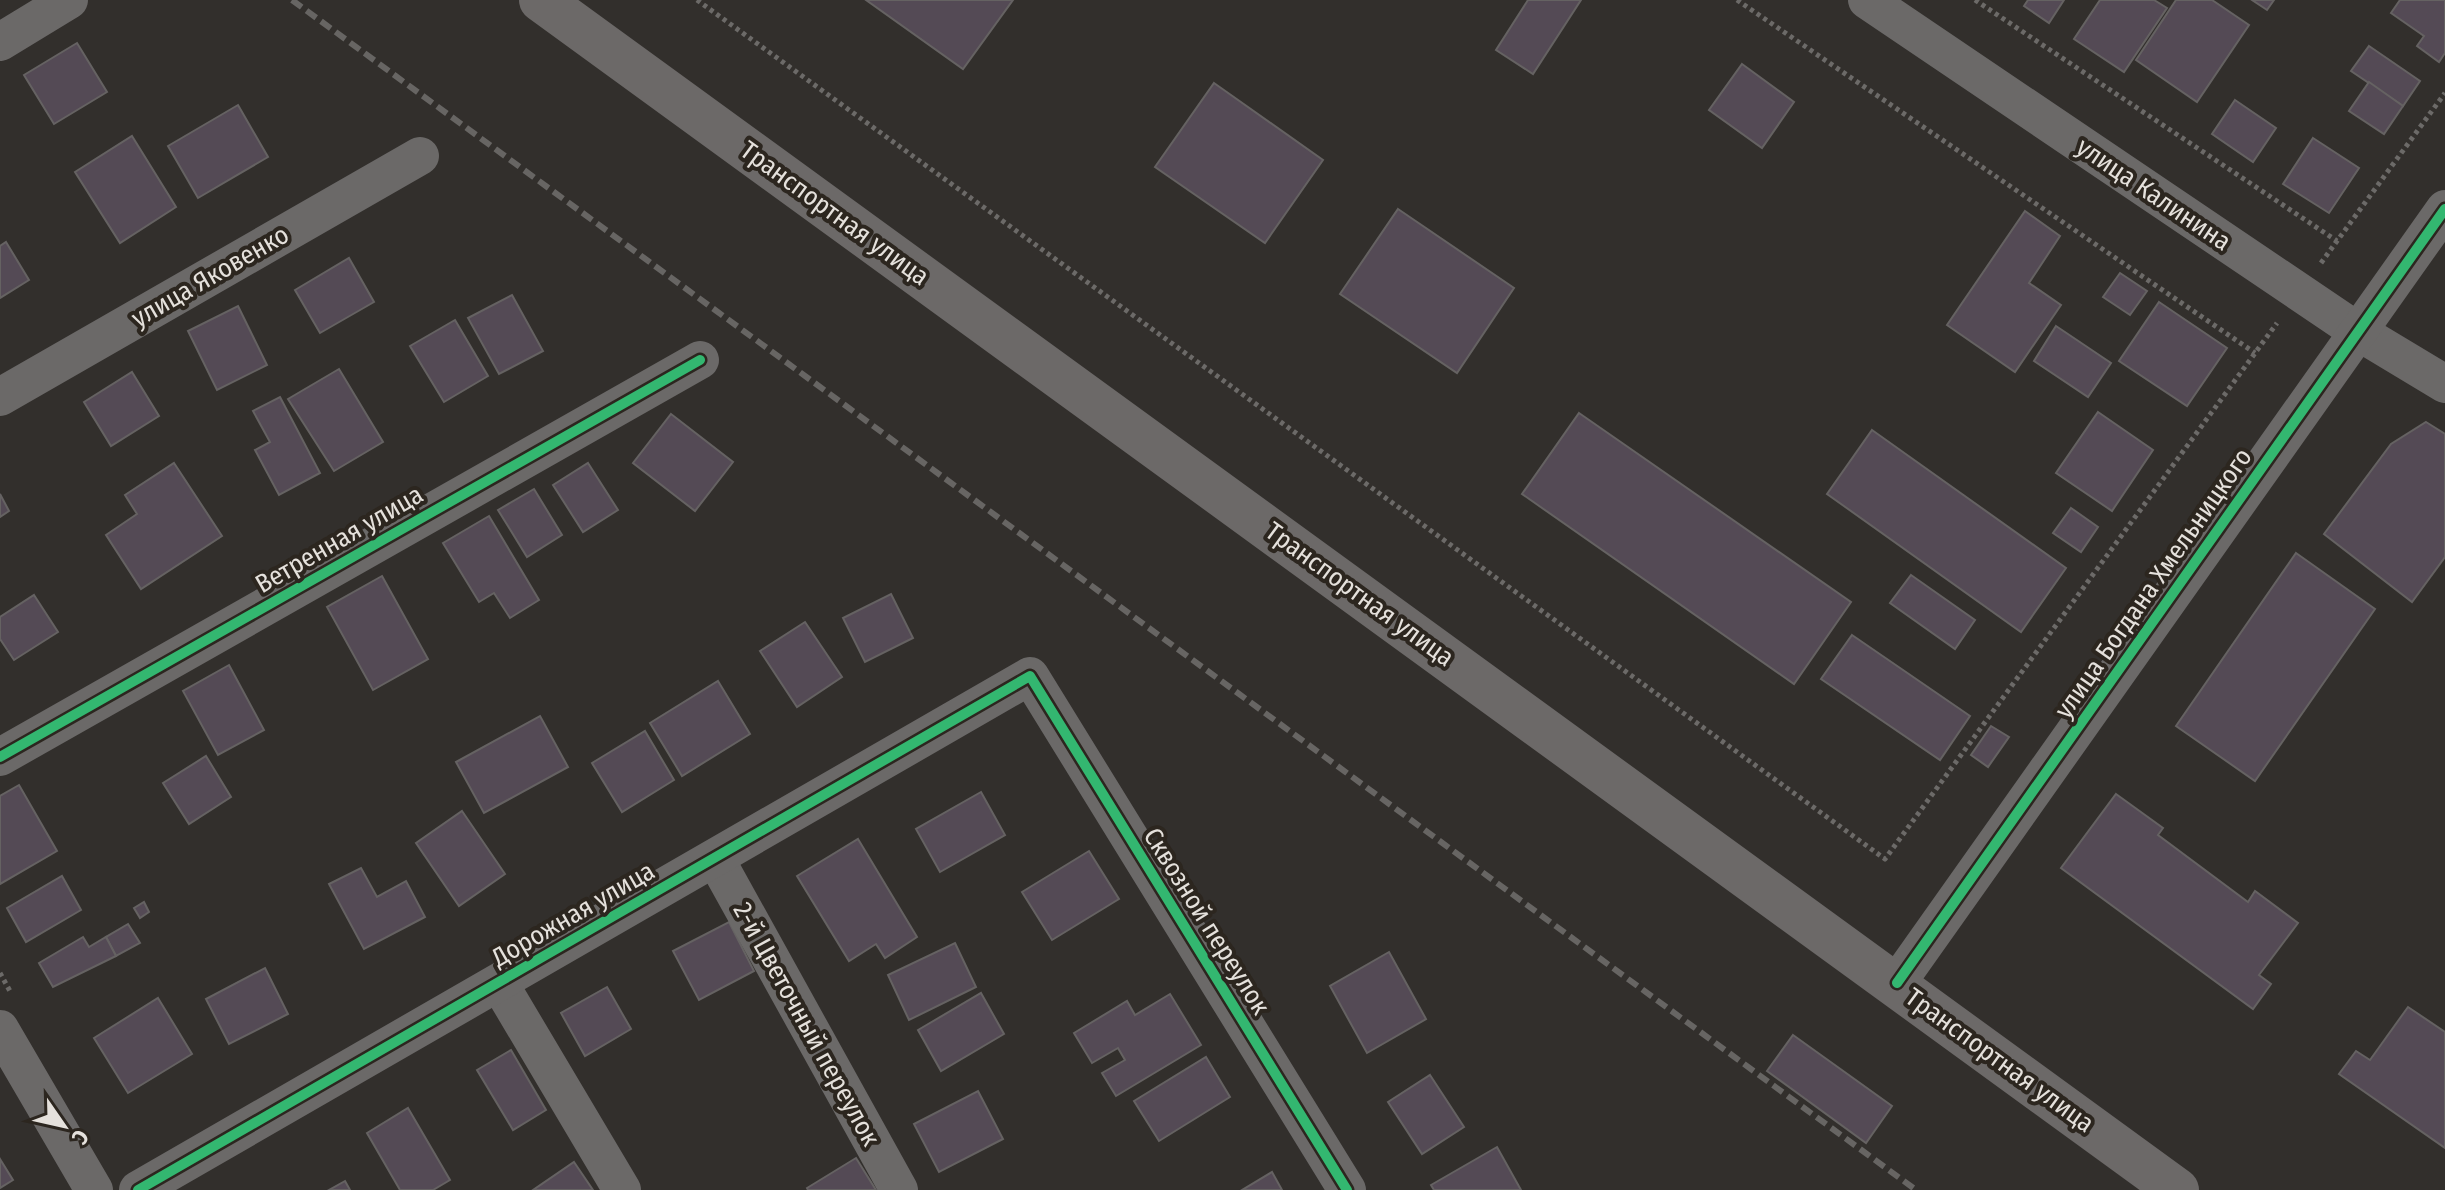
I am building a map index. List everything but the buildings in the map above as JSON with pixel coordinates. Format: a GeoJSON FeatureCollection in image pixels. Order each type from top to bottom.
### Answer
{"type":"FeatureCollection","features":[{"type":"Feature","properties":{"kind":"main road","name":"Транспортная улица"},"geometry":{"type":"LineString","coordinates":[[541,0],[1897,983],[2177,1190]]}},
{"type":"Feature","properties":{"kind":"street"},"geometry":{"type":"LineString","coordinates":[[0,42],[69,0]]}},
{"type":"Feature","properties":{"kind":"street","name":"улица Калинина"},"geometry":{"type":"LineString","coordinates":[[1867,0],[2357,331],[2445,384]]}},
{"type":"Feature","properties":{"kind":"street","name":"улица Яковенко"},"geometry":{"type":"LineString","coordinates":[[0,397],[420,156]]}},
{"type":"Feature","properties":{"kind":"street","name":"улица Богдана Хмельницкого"},"geometry":{"type":"LineString","coordinates":[[1897,983],[2445,209]]}},
{"type":"Feature","properties":{"kind":"street","name":"Ветренная улица"},"geometry":{"type":"LineString","coordinates":[[0,757],[700,360]]}},
{"type":"Feature","properties":{"kind":"street","name":"Дорожная улица"},"geometry":{"type":"LineString","coordinates":[[138,1190],[1030,676]]}},
{"type":"Feature","properties":{"kind":"street","name":"Сквозной переулок"},"geometry":{"type":"LineString","coordinates":[[1030,676],[1347,1190]]}},
{"type":"Feature","properties":{"kind":"street","name":"2-й Цветочный переулок"},"geometry":{"type":"LineString","coordinates":[[715,858],[899,1190]]}},
{"type":"Feature","properties":{"kind":"street"},"geometry":{"type":"LineString","coordinates":[[499,983],[622,1190]]}},
{"type":"Feature","properties":{"kind":"street"},"geometry":{"type":"LineString","coordinates":[[0,1029],[94,1190]]}},
{"type":"Feature","properties":{"kind":"path"},"geometry":{"type":"LineString","coordinates":[[697,0],[1885,859],[2445,93]]}},
{"type":"Feature","properties":{"kind":"path"},"geometry":{"type":"LineString","coordinates":[[1737,0],[2255,353]]}},
{"type":"Feature","properties":{"kind":"path"},"geometry":{"type":"LineString","coordinates":[[1975,0],[2337,241]]}},
{"type":"Feature","properties":{"kind":"railway"},"geometry":{"type":"LineString","coordinates":[[292,0],[1916,1190]]}},
{"type":"Feature","properties":{"kind":"cycle path"},"geometry":{"type":"LineString","coordinates":[[1897,983],[2445,209]]}},
{"type":"Feature","properties":{"kind":"cycle path"},"geometry":{"type":"LineString","coordinates":[[0,757],[700,360]]}},
{"type":"Feature","properties":{"kind":"cycle path"},"geometry":{"type":"LineString","coordinates":[[138,1190],[1030,676],[1347,1190]]}}]}
